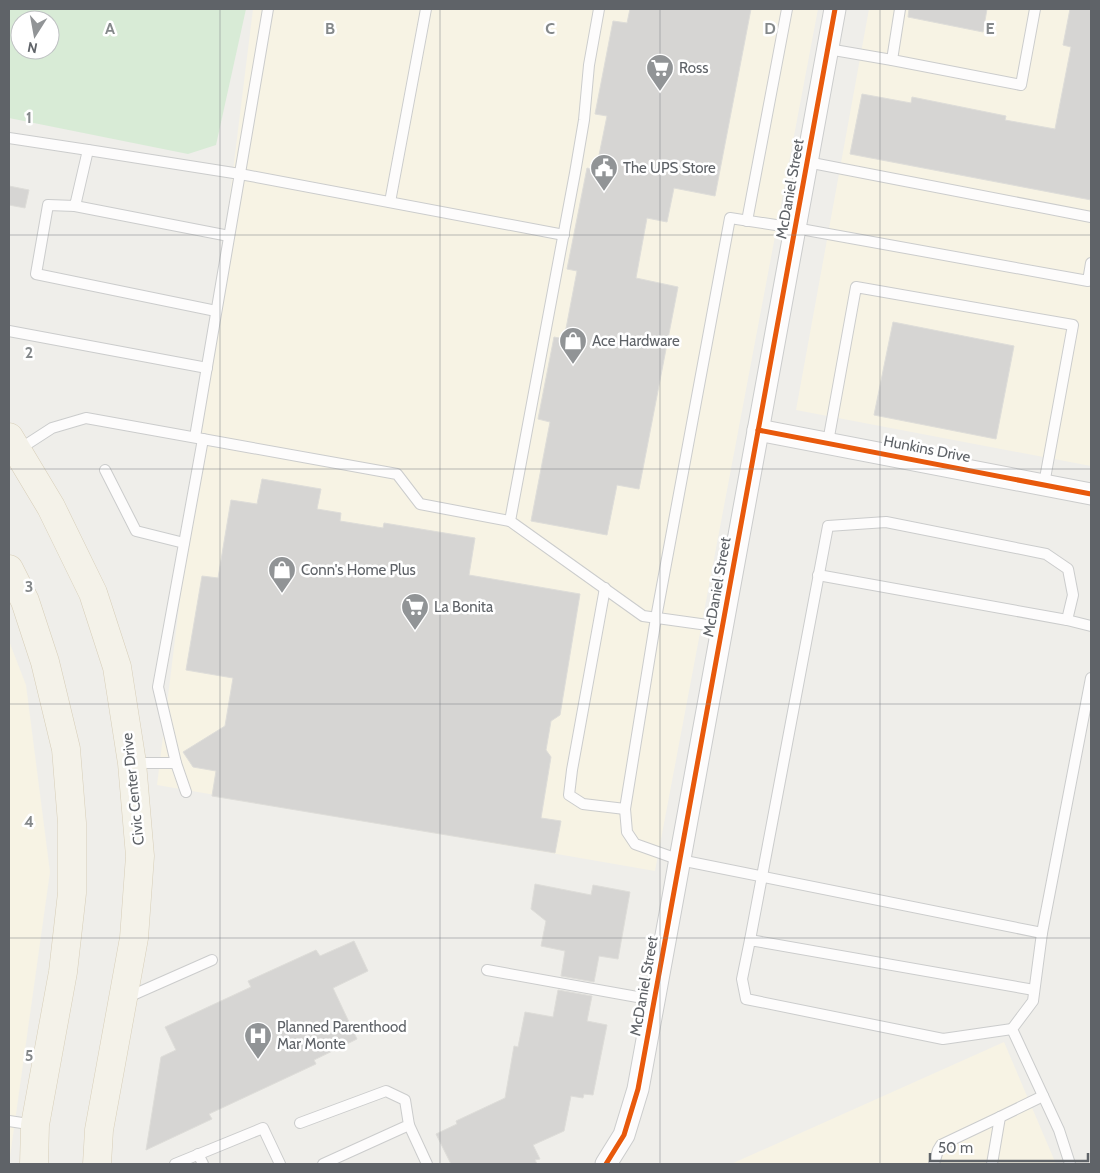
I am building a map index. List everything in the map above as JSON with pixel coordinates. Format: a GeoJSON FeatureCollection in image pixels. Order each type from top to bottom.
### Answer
{"type":"FeatureCollection","features":[{"type":"Feature","properties":{"kind":"main road","name":"Civic Center Drive"},"geometry":{"type":"LineString","coordinates":[[13,444],[51,507],[93,593],[117,667],[132,763],[140,856],[134,938],[99,1130],[97,1164]]}},
{"type":"Feature","properties":{"kind":"main road"},"geometry":{"type":"LineString","coordinates":[[9,569],[25,601],[45,662],[66,749],[72,823],[72,893],[63,972],[35,1125],[34,1164]]}},
{"type":"Feature","properties":{"kind":"street","name":"McDaniel Street"},"geometry":{"type":"LineString","coordinates":[[606,1164],[624,1135],[638,1089],[835,9]]}},
{"type":"Feature","properties":{"kind":"street","name":"Hunkins Drive"},"geometry":{"type":"LineString","coordinates":[[758,430],[1091,494]]}},
{"type":"Feature","properties":{"kind":"lane"},"geometry":{"type":"LineString","coordinates":[[186,792],[176,763],[158,687],[184,543],[216,311],[268,9]]}},
{"type":"Feature","properties":{"kind":"lane"},"geometry":{"type":"LineString","coordinates":[[390,202],[426,9]]}},
{"type":"Feature","properties":{"kind":"lane"},"geometry":{"type":"LineString","coordinates":[[510,521],[584,120],[589,65],[599,9]]}},
{"type":"Feature","properties":{"kind":"lane"},"geometry":{"type":"LineString","coordinates":[[747,221],[787,9]]}},
{"type":"Feature","properties":{"kind":"lane"},"geometry":{"type":"LineString","coordinates":[[892,60],[900,9]]}},
{"type":"Feature","properties":{"kind":"lane"},"geometry":{"type":"LineString","coordinates":[[828,49],[1021,85],[1034,9]]}},
{"type":"Feature","properties":{"kind":"lane"},"geometry":{"type":"LineString","coordinates":[[9,138],[240,174],[564,235]]}},
{"type":"Feature","properties":{"kind":"lane"},"geometry":{"type":"LineString","coordinates":[[75,206],[88,150]]}},
{"type":"Feature","properties":{"kind":"lane"},"geometry":{"type":"LineString","coordinates":[[807,162],[1091,217]]}},
{"type":"Feature","properties":{"kind":"lane"},"geometry":{"type":"LineString","coordinates":[[216,311],[36,274],[48,205],[75,206],[229,236]]}},
{"type":"Feature","properties":{"kind":"lane"},"geometry":{"type":"LineString","coordinates":[[1042,933],[680,860],[635,844],[627,832],[625,809],[656,618],[730,218],[1088,281],[1091,263]]}},
{"type":"Feature","properties":{"kind":"lane"},"geometry":{"type":"LineString","coordinates":[[828,442],[856,287],[1073,325],[1044,484]]}},
{"type":"Feature","properties":{"kind":"lane"},"geometry":{"type":"LineString","coordinates":[[9,331],[207,368]]}},
{"type":"Feature","properties":{"kind":"lane"},"geometry":{"type":"LineString","coordinates":[[13,444],[52,428],[86,418],[397,474],[420,504],[510,521],[643,616],[722,627]]}},
{"type":"Feature","properties":{"kind":"lane"},"geometry":{"type":"LineString","coordinates":[[105,470],[136,531],[184,543]]}},
{"type":"Feature","properties":{"kind":"lane"},"geometry":{"type":"LineString","coordinates":[[1067,620],[1074,595],[1068,569],[1046,554],[886,522],[828,526],[742,979],[746,1000],[943,1040],[1012,1029],[1033,1001],[1042,933],[1091,678]]}},
{"type":"Feature","properties":{"kind":"lane"},"geometry":{"type":"LineString","coordinates":[[818,575],[1091,626]]}},
{"type":"Feature","properties":{"kind":"lane"},"geometry":{"type":"LineString","coordinates":[[605,588],[569,795],[583,804],[625,809]]}},
{"type":"Feature","properties":{"kind":"lane"},"geometry":{"type":"LineString","coordinates":[[132,763],[176,763]]}},
{"type":"Feature","properties":{"kind":"lane"},"geometry":{"type":"LineString","coordinates":[[750,940],[1034,990]]}},
{"type":"Feature","properties":{"kind":"lane"},"geometry":{"type":"LineString","coordinates":[[123,999],[212,960]]}},
{"type":"Feature","properties":{"kind":"lane"},"geometry":{"type":"LineString","coordinates":[[487,970],[654,1000]]}},
{"type":"Feature","properties":{"kind":"lane"},"geometry":{"type":"LineString","coordinates":[[1012,1029],[1059,1130],[1070,1164]]}},
{"type":"Feature","properties":{"kind":"lane"},"geometry":{"type":"LineString","coordinates":[[300,1124],[386,1091],[405,1100],[408,1125],[427,1164]]}},
{"type":"Feature","properties":{"kind":"lane"},"geometry":{"type":"LineString","coordinates":[[934,1164],[941,1145],[1043,1096]]}},
{"type":"Feature","properties":{"kind":"lane"},"geometry":{"type":"LineString","coordinates":[[992,1164],[1000,1117]]}},
{"type":"Feature","properties":{"kind":"lane"},"geometry":{"type":"LineString","coordinates":[[9,1121],[35,1125]]}},
{"type":"Feature","properties":{"kind":"lane"},"geometry":{"type":"LineString","coordinates":[[323,1164],[408,1125]]}},
{"type":"Feature","properties":{"kind":"lane"},"geometry":{"type":"LineString","coordinates":[[175,1164],[264,1128],[280,1164]]}},
{"type":"Feature","properties":{"kind":"lane"},"geometry":{"type":"LineString","coordinates":[[198,1154],[203,1164]]}},
{"type":"Feature","properties":{"kind":"shaded area"},"geometry":{"type":"Polygon","coordinates":[[[253,9],[818,9],[655,871],[157,785],[253,9]]]}},
{"type":"Feature","properties":{"kind":"shaded area"},"geometry":{"type":"Polygon","coordinates":[[[869,9],[1091,9],[1091,466],[796,410],[869,9]]]}},
{"type":"Feature","properties":{"kind":"shaded area"},"geometry":{"type":"Polygon","coordinates":[[[9,641],[26,685],[50,872],[9,1164],[9,641]]]}},
{"type":"Feature","properties":{"kind":"shaded area"},"geometry":{"type":"Polygon","coordinates":[[[1004,1042],[1056,1164],[731,1164],[1004,1042]]]}},
{"type":"Feature","properties":{"kind":"green space"},"geometry":{"type":"Polygon","coordinates":[[[9,9],[246,9],[216,145],[188,154],[9,118],[9,9]]]}},
{"type":"Feature","properties":{"kind":"building"},"geometry":{"type":"Polygon","coordinates":[[[630,9],[751,9],[715,196],[674,188],[667,222],[647,218],[636,278],[678,287],[639,489],[617,485],[607,535],[531,521],[550,422],[538,419],[554,337],[564,339],[577,271],[567,269],[587,168],[596,170],[607,116],[595,114],[613,21],[627,23],[630,9]]]}},
{"type":"Feature","properties":{"kind":"building"},"geometry":{"type":"Polygon","coordinates":[[[909,9],[987,9],[983,32],[908,17],[909,9]]]}},
{"type":"Feature","properties":{"kind":"building"},"geometry":{"type":"Polygon","coordinates":[[[1070,9],[1091,9],[1091,200],[850,154],[862,94],[911,103],[912,97],[1006,116],[1005,120],[1055,129],[1071,47],[1063,45],[1070,9]]]}},
{"type":"Feature","properties":{"kind":"building"},"geometry":{"type":"Polygon","coordinates":[[[9,186],[29,190],[25,208],[9,205],[9,186]]]}},
{"type":"Feature","properties":{"kind":"building"},"geometry":{"type":"Polygon","coordinates":[[[893,322],[1014,346],[996,439],[874,415],[893,322]]]}},
{"type":"Feature","properties":{"kind":"building"},"geometry":{"type":"Polygon","coordinates":[[[262,479],[321,489],[317,509],[341,513],[340,521],[383,528],[384,523],[475,538],[469,575],[580,594],[560,715],[551,721],[546,750],[551,757],[541,818],[561,821],[555,853],[212,796],[216,771],[193,767],[183,752],[225,726],[233,678],[186,670],[202,576],[218,578],[231,500],[257,504],[262,479]]]}},
{"type":"Feature","properties":{"kind":"building"},"geometry":{"type":"Polygon","coordinates":[[[535,884],[591,895],[593,885],[630,892],[618,959],[599,956],[594,982],[561,976],[565,951],[541,946],[546,921],[531,909],[535,884]]]}},
{"type":"Feature","properties":{"kind":"building"},"geometry":{"type":"Polygon","coordinates":[[[354,941],[368,971],[333,988],[357,1039],[314,1060],[316,1064],[209,1114],[212,1119],[146,1150],[161,1057],[176,1050],[165,1027],[251,987],[248,981],[316,950],[320,956],[354,941]]]}},
{"type":"Feature","properties":{"kind":"building"},"geometry":{"type":"Polygon","coordinates":[[[558,990],[592,996],[587,1021],[607,1025],[593,1095],[584,1094],[583,1098],[571,1096],[564,1131],[533,1145],[540,1159],[535,1160],[537,1164],[451,1164],[436,1134],[457,1124],[456,1121],[505,1098],[514,1046],[518,1047],[525,1012],[553,1017],[558,990]]]}},
{"type":"Feature","properties":{"kind":"cycle path"},"geometry":{"type":"LineString","coordinates":[[606,1164],[624,1135],[638,1089],[835,9]]}},
{"type":"Feature","properties":{"kind":"cycle path"},"geometry":{"type":"LineString","coordinates":[[758,430],[1091,494]]}},
{"type":"Feature","properties":{"kind":"place","name":"Ross"},"geometry":{"type":"Point","coordinates":[660,92]}},
{"type":"Feature","properties":{"kind":"place","name":"The UPS Store"},"geometry":{"type":"Point","coordinates":[604,192]}},
{"type":"Feature","properties":{"kind":"place","name":"Ace Hardware"},"geometry":{"type":"Point","coordinates":[573,365]}},
{"type":"Feature","properties":{"kind":"place","name":"Conn's Home Plus"},"geometry":{"type":"Point","coordinates":[282,594]}},
{"type":"Feature","properties":{"kind":"place","name":"La Bonita"},"geometry":{"type":"Point","coordinates":[415,631]}},
{"type":"Feature","properties":{"kind":"place","name":"Planned Parenthood Mar Monte"},"geometry":{"type":"Point","coordinates":[258,1060]}}]}
